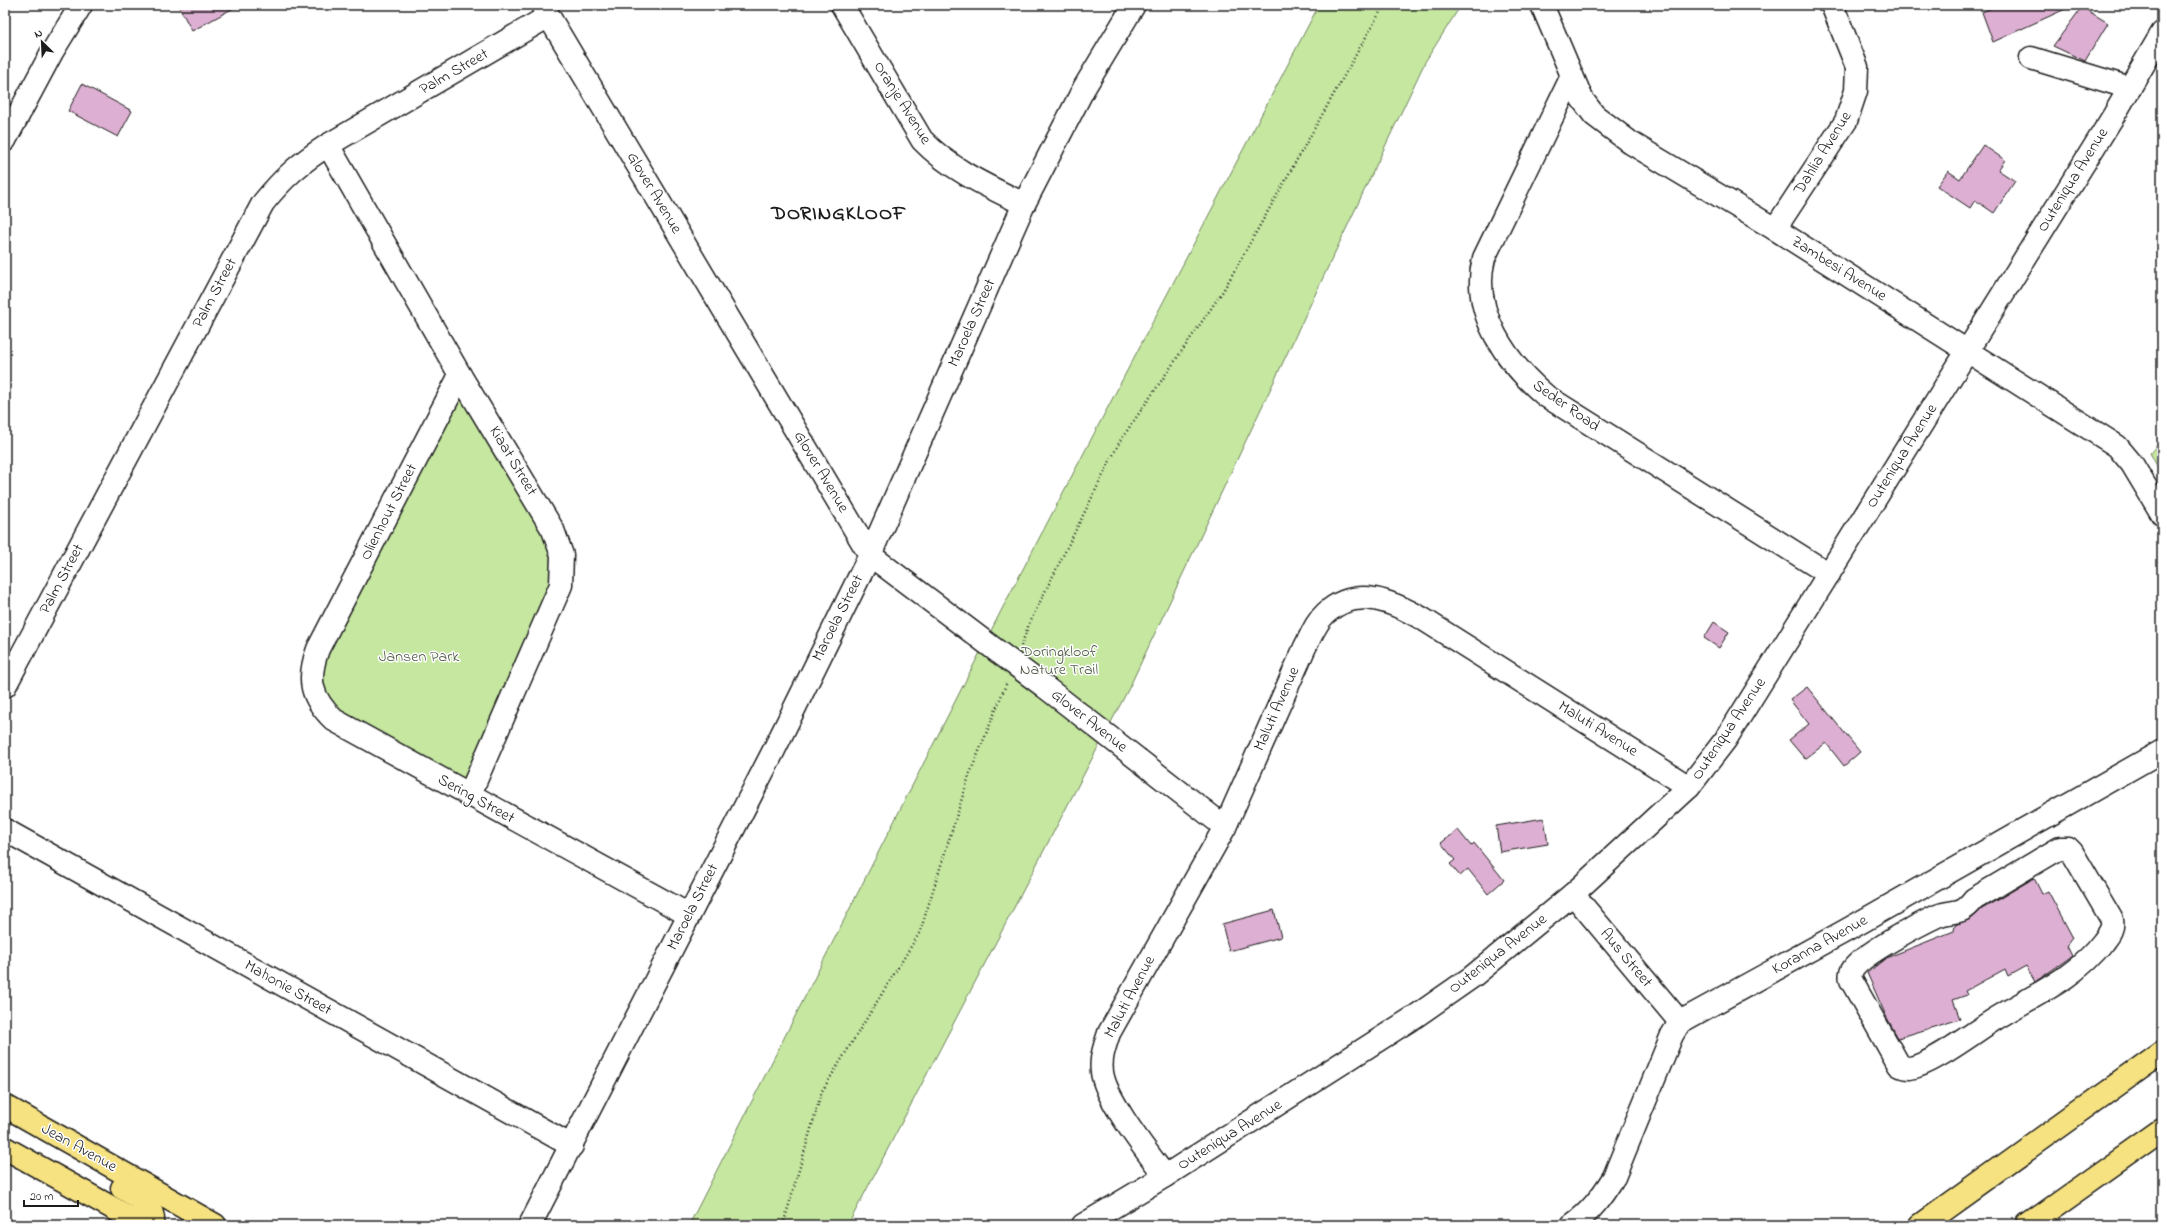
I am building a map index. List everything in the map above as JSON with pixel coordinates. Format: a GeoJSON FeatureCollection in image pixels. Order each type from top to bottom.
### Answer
{"type":"FeatureCollection","features":[{"type":"Feature","properties":{"kind":"main road"},"geometry":{"type":"LineString","coordinates":[[1921,1225],[2162,1052]]}},
{"type":"Feature","properties":{"kind":"main road","name":"Jean Avenue"},"geometry":{"type":"LineString","coordinates":[[5,1106],[216,1225]]}},
{"type":"Feature","properties":{"kind":"main road"},"geometry":{"type":"LineString","coordinates":[[45,1128],[50,1143],[56,1150],[150,1206],[154,1217],[153,1225]]}},
{"type":"Feature","properties":{"kind":"main road"},"geometry":{"type":"LineString","coordinates":[[2028,1225],[2162,1130]]}},
{"type":"Feature","properties":{"kind":"main road"},"geometry":{"type":"LineString","coordinates":[[5,1148],[143,1225]]}},
{"type":"Feature","properties":{"kind":"street"},"geometry":{"type":"LineString","coordinates":[[5,140],[52,52],[81,5]]}},
{"type":"Feature","properties":{"kind":"street","name":"Oranje Avenue"},"geometry":{"type":"LineString","coordinates":[[842,5],[922,140],[937,156],[971,179],[1024,204]]}},
{"type":"Feature","properties":{"kind":"street","name":"Maroela Street"},"geometry":{"type":"LineString","coordinates":[[530,1225],[572,1146],[773,752],[870,555],[1024,204],[1084,88],[1134,5]]}},
{"type":"Feature","properties":{"kind":"street","name":"Zambesi Avenue"},"geometry":{"type":"LineString","coordinates":[[1542,5],[1582,99],[1594,115],[1631,142],[1775,229],[2117,446],[2132,464],[2162,514]]}},
{"type":"Feature","properties":{"kind":"street","name":"Dahlia Avenue"},"geometry":{"type":"LineString","coordinates":[[1775,229],[1846,121],[1856,91],[1857,68],[1832,5]]}},
{"type":"Feature","properties":{"kind":"street","name":"Glover Avenue"},"geometry":{"type":"LineString","coordinates":[[545,11],[870,555],[1008,652],[1045,687],[1225,826]]}},
{"type":"Feature","properties":{"kind":"street","name":"Palm Street"},"geometry":{"type":"LineString","coordinates":[[5,686],[263,203],[282,179],[304,160],[545,11]]}},
{"type":"Feature","properties":{"kind":"street","name":"Outeniqua Avenue"},"geometry":{"type":"LineString","coordinates":[[1083,1225],[1164,1176],[1416,1016],[1460,986],[1538,925],[1689,787],[1726,739],[2130,88],[2162,33]]}},
{"type":"Feature","properties":{"kind":"street"},"geometry":{"type":"LineString","coordinates":[[2031,58],[2130,88]]}},
{"type":"Feature","properties":{"kind":"street","name":"Seder Road"},"geometry":{"type":"LineString","coordinates":[[1572,76],[1484,258],[1480,272],[1483,304],[1489,322],[1499,342],[1520,372],[1546,396],[1829,574]]}},
{"type":"Feature","properties":{"kind":"street","name":"Kiaat Street"},"geometry":{"type":"LineString","coordinates":[[328,145],[460,375],[542,510],[560,544],[563,566],[561,585],[470,796]]}},
{"type":"Feature","properties":{"kind":"street","name":"Olienhout Street"},"geometry":{"type":"LineString","coordinates":[[318,649],[460,375]]}},
{"type":"Feature","properties":{"kind":"street","name":"Maluti Avenue"},"geometry":{"type":"LineString","coordinates":[[1164,1176],[1134,1134],[1109,1093],[1102,1072],[1102,1054],[1109,1033],[1225,826],[1316,626],[1326,613],[1342,603],[1360,598],[1377,598],[1396,603],[1689,787]]}},
{"type":"Feature","properties":{"kind":"street","name":"Sering Street"},"geometry":{"type":"LineString","coordinates":[[318,649],[311,675],[314,694],[326,712],[344,726],[689,916]]}},
{"type":"Feature","properties":{"kind":"street","name":"Koranna Avenue"},"geometry":{"type":"LineString","coordinates":[[1680,1022],[2162,751]]}},
{"type":"Feature","properties":{"kind":"street","name":"Mahonie Street"},"geometry":{"type":"LineString","coordinates":[[5,830],[572,1146]]}},
{"type":"Feature","properties":{"kind":"street"},"geometry":{"type":"LineString","coordinates":[[2060,848],[2068,848],[2077,860],[2113,925],[2106,938],[2089,958],[2055,985],[1999,1016],[1933,1057],[1910,1068],[1903,1067],[1899,1065],[1894,1057],[1850,976],[1857,963],[1874,952],[1943,914],[1960,912],[1974,899],[2050,852],[2060,848]]}},
{"type":"Feature","properties":{"kind":"street"},"geometry":{"type":"LineString","coordinates":[[1956,868],[1974,899]]}},
{"type":"Feature","properties":{"kind":"street"},"geometry":{"type":"LineString","coordinates":[[1926,885],[1943,914]]}},
{"type":"Feature","properties":{"kind":"street","name":"Aus Street"},"geometry":{"type":"LineString","coordinates":[[1573,894],[1680,1022]]}},
{"type":"Feature","properties":{"kind":"street"},"geometry":{"type":"LineString","coordinates":[[1572,1225],[1590,1211],[1601,1198],[1614,1177],[1672,1034],[1680,1022]]}},
{"type":"Feature","properties":{"kind":"path"},"geometry":{"type":"LineString","coordinates":[[1008,652],[1029,624],[1120,440],[1223,291],[1384,5]]}},
{"type":"Feature","properties":{"kind":"path"},"geometry":{"type":"LineString","coordinates":[[783,1225],[822,1091],[920,932],[969,776],[1009,675]]}},
{"type":"Feature","properties":{"kind":"green space","name":"Doringkloof Nature Trail"},"geometry":{"type":"Polygon","coordinates":[[[1319,5],[1461,5],[1425,62],[1129,688],[848,1225],[689,1225],[1002,609],[1319,5]]]}},
{"type":"Feature","properties":{"kind":"green space","name":"Jansen Park"},"geometry":{"type":"Polygon","coordinates":[[[460,387],[557,549],[556,587],[466,789],[332,724],[313,648],[460,387]]]}},
{"type":"Feature","properties":{"kind":"green space"},"geometry":{"type":"Polygon","coordinates":[[[2162,440],[2162,475],[2150,453],[2162,440]]]}},
{"type":"Feature","properties":{"kind":"building"},"geometry":{"type":"Polygon","coordinates":[[[178,5],[239,5],[192,31],[178,5]]]}},
{"type":"Feature","properties":{"kind":"building"},"geometry":{"type":"Polygon","coordinates":[[[1998,5],[2074,5],[1993,42],[1982,12],[1998,5]]]}},
{"type":"Feature","properties":{"kind":"building"},"geometry":{"type":"Polygon","coordinates":[[[2082,7],[2108,23],[2085,61],[2053,46],[2082,7]]]}},
{"type":"Feature","properties":{"kind":"building"},"geometry":{"type":"Polygon","coordinates":[[[82,84],[132,111],[118,137],[68,111],[82,84]]]}},
{"type":"Feature","properties":{"kind":"building"},"geometry":{"type":"Polygon","coordinates":[[[1983,145],[2005,160],[1998,170],[2015,181],[1994,213],[1975,200],[1970,208],[1937,186],[1948,171],[1960,179],[1983,145]]]}},
{"type":"Feature","properties":{"kind":"building"},"geometry":{"type":"Polygon","coordinates":[[[1714,622],[1729,632],[1719,648],[1704,638],[1714,622]]]}},
{"type":"Feature","properties":{"kind":"building"},"geometry":{"type":"Polygon","coordinates":[[[1807,687],[1860,752],[1844,766],[1826,743],[1805,759],[1789,740],[1809,724],[1790,700],[1807,687]]]}},
{"type":"Feature","properties":{"kind":"building"},"geometry":{"type":"Polygon","coordinates":[[[1544,818],[1548,844],[1500,852],[1496,826],[1544,818]]]}},
{"type":"Feature","properties":{"kind":"building"},"geometry":{"type":"Polygon","coordinates":[[[1458,830],[1471,846],[1474,843],[1504,880],[1488,894],[1468,869],[1460,876],[1450,864],[1455,860],[1441,843],[1458,830]]]}},
{"type":"Feature","properties":{"kind":"building"},"geometry":{"type":"Polygon","coordinates":[[[2034,878],[2042,894],[2048,891],[2073,938],[2067,946],[2072,956],[2035,982],[2026,966],[2008,976],[2005,969],[1965,991],[1967,995],[1953,1000],[1960,1019],[1898,1038],[1886,1016],[1867,973],[1886,958],[1954,931],[1955,925],[1971,919],[1982,909],[2034,878]]]}},
{"type":"Feature","properties":{"kind":"building"},"geometry":{"type":"Polygon","coordinates":[[[1274,910],[1281,937],[1229,951],[1222,924],[1274,910]]]}},
{"type":"Feature","properties":{"kind":"district","name":"DORINGKLOOF"},"geometry":{"type":"Point","coordinates":[839,214]}}]}
